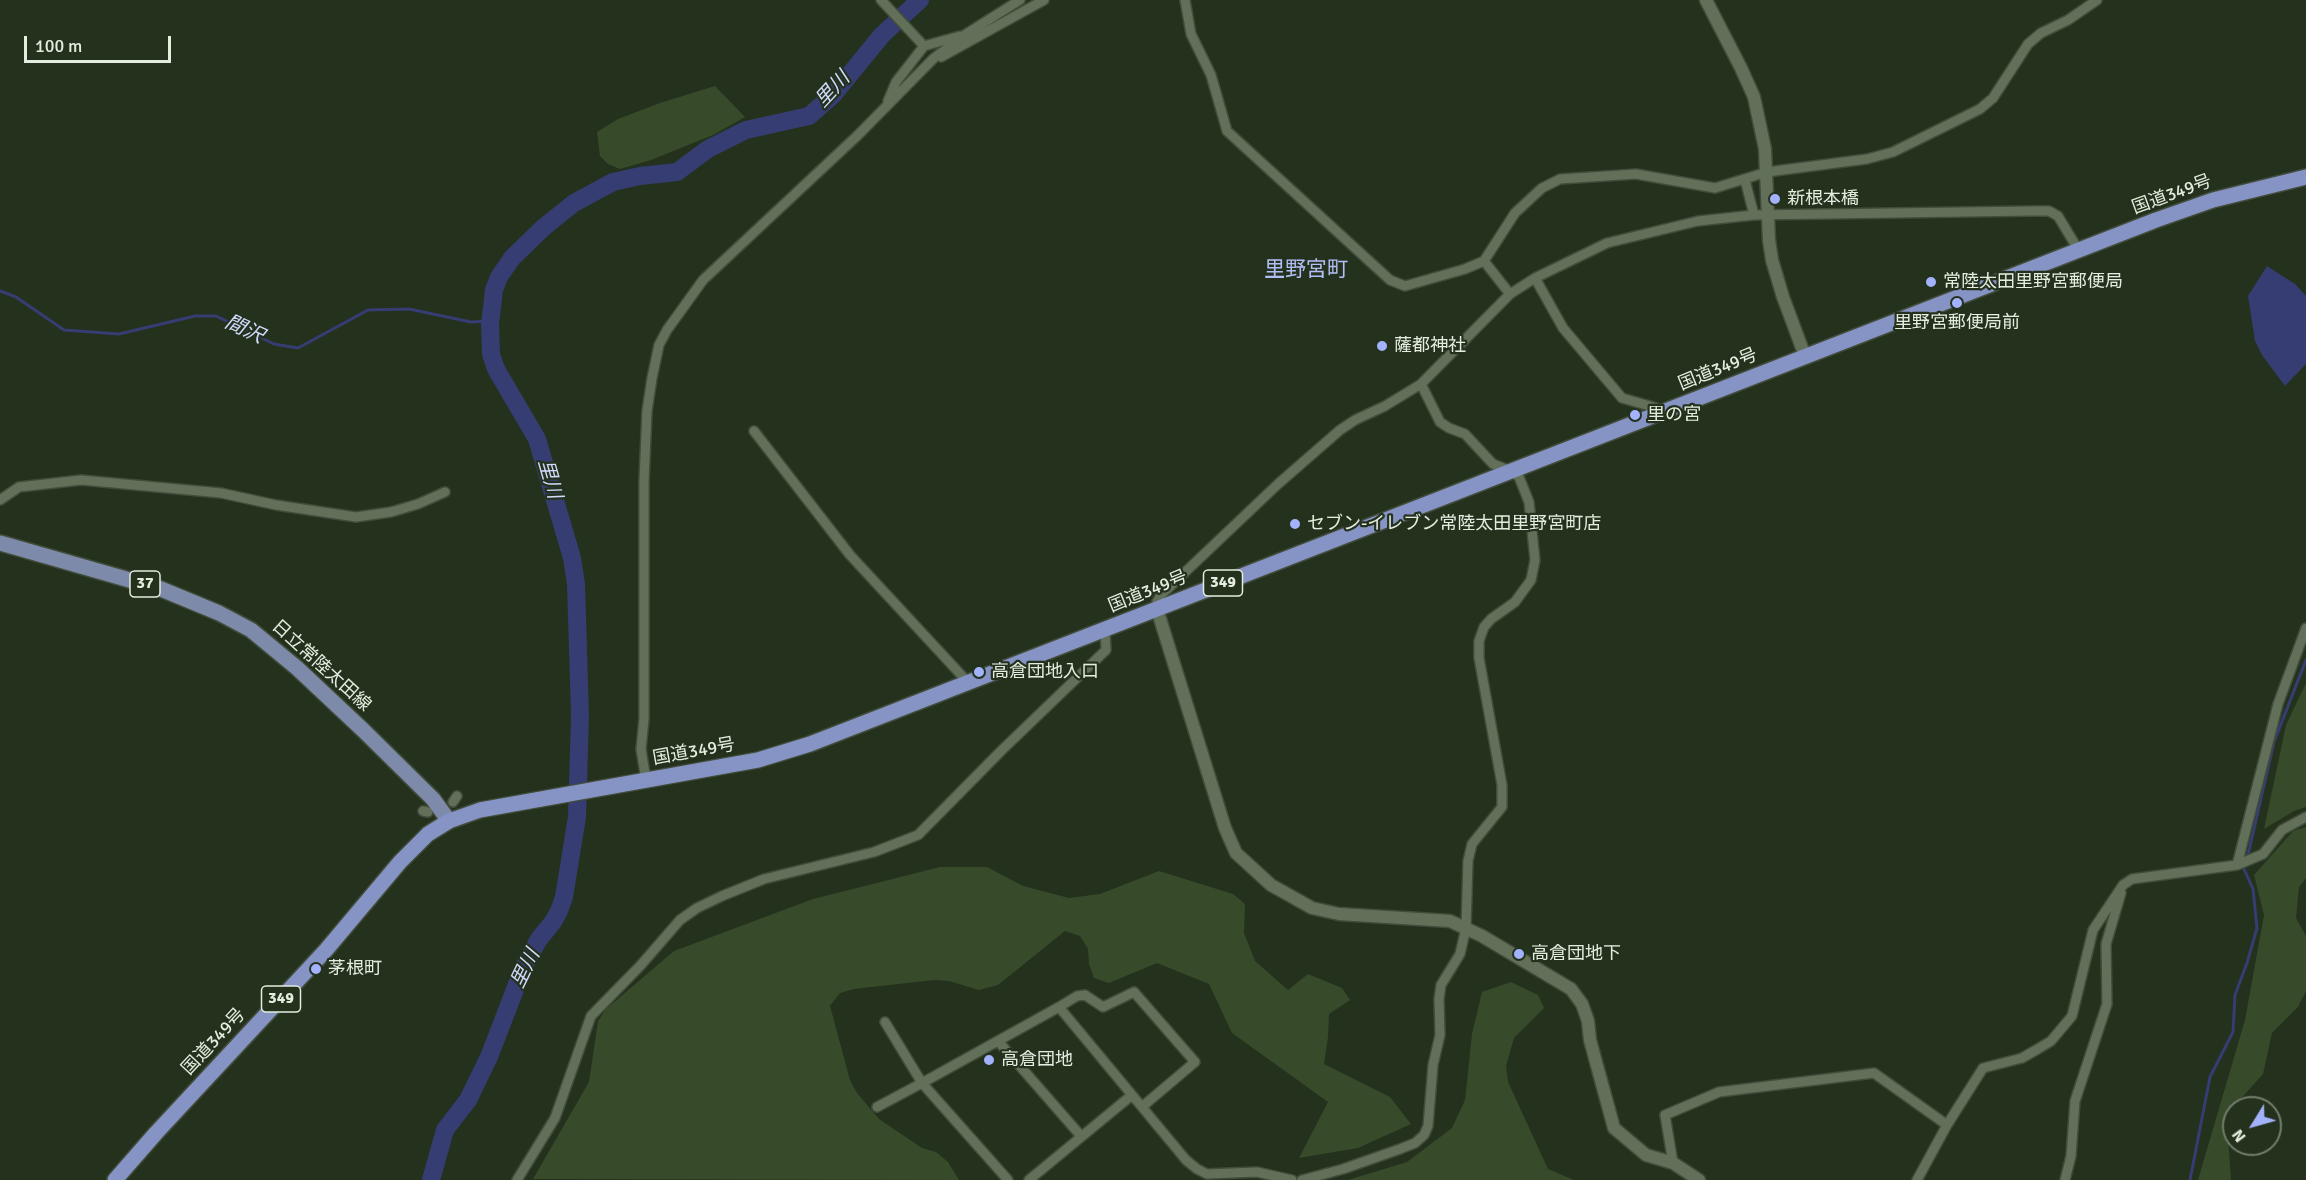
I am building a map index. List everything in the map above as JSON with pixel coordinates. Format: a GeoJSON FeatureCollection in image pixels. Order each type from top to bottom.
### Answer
{"type":"FeatureCollection","features":[{"type":"Feature","properties":{"kind":"highway","name":"国道349号"},"geometry":{"type":"LineString","coordinates":[[115,1180],[326,950],[400,862],[428,834],[449,821],[480,810],[779,755],[2213,200],[2306,177]]}},
{"type":"Feature","properties":{"kind":"main road","name":"日立常陸太田線"},"geometry":{"type":"LineString","coordinates":[[0,543],[161,589],[193,601],[251,630],[297,668],[433,799],[449,821]]}},
{"type":"Feature","properties":{"kind":"street"},"geometry":{"type":"LineString","coordinates":[[881,0],[922,42]]}},
{"type":"Feature","properties":{"kind":"street"},"geometry":{"type":"LineString","coordinates":[[640,781],[644,718],[644,481],[647,411],[659,345],[682,307],[703,280],[929,63],[966,34],[1020,0]]}},
{"type":"Feature","properties":{"kind":"street"},"geometry":{"type":"LineString","coordinates":[[929,63],[1044,0]]}},
{"type":"Feature","properties":{"kind":"street"},"geometry":{"type":"LineString","coordinates":[[1185,0],[1191,34],[1211,75],[1227,131],[1390,280],[1405,286],[1465,269],[1484,261],[1515,213],[1542,188],[1560,179],[1636,174],[1715,188],[1767,172],[1867,159],[1893,152],[1980,109],[1993,98],[2028,44],[2041,33],[2068,20],[2097,0]]}},
{"type":"Feature","properties":{"kind":"street"},"geometry":{"type":"LineString","coordinates":[[1706,0],[1754,97],[1765,149],[1767,216],[1772,260],[1805,356]]}},
{"type":"Feature","properties":{"kind":"street"},"geometry":{"type":"LineString","coordinates":[[884,108],[896,82],[922,42],[966,34]]}},
{"type":"Feature","properties":{"kind":"street"},"geometry":{"type":"LineString","coordinates":[[1745,180],[1754,215]]}},
{"type":"Feature","properties":{"kind":"street"},"geometry":{"type":"LineString","coordinates":[[1699,1180],[1673,1163],[1646,1155],[1614,1128],[1590,1040],[1588,1022],[1582,1004],[1571,989],[1450,921],[1339,914],[1312,908],[1271,885],[1236,853],[1225,828],[1157,609],[1157,602],[1161,595],[1278,484],[1340,430],[1421,384],[1510,294],[1535,278],[1607,243],[1689,223],[1754,215],[2049,211],[2062,221],[2079,251]]}},
{"type":"Feature","properties":{"kind":"street"},"geometry":{"type":"LineString","coordinates":[[1484,261],[1510,294]]}},
{"type":"Feature","properties":{"kind":"street"},"geometry":{"type":"LineString","coordinates":[[1535,278],[1563,328],[1622,398],[1667,411]]}},
{"type":"Feature","properties":{"kind":"street"},"geometry":{"type":"LineString","coordinates":[[1302,1180],[1343,1169],[1400,1149],[1415,1143],[1424,1135],[1428,1126],[1433,1065],[1440,1035],[1441,985],[1460,954],[1466,928],[1468,861],[1472,844],[1502,807],[1502,785],[1479,658],[1479,641],[1484,627],[1491,619],[1515,602],[1531,580],[1535,560],[1529,502],[1519,477],[1493,464],[1465,434],[1440,422],[1421,384]]}},
{"type":"Feature","properties":{"kind":"street"},"geometry":{"type":"LineString","coordinates":[[754,431],[850,555],[964,678],[966,684]]}},
{"type":"Feature","properties":{"kind":"street"},"geometry":{"type":"LineString","coordinates":[[0,500],[19,487],[81,480],[221,493],[276,505],[356,517],[391,512],[418,504],[445,492]]}},
{"type":"Feature","properties":{"kind":"street"},"geometry":{"type":"LineString","coordinates":[[2237,865],[2278,704],[2306,628]]}},
{"type":"Feature","properties":{"kind":"street"},"geometry":{"type":"LineString","coordinates":[[517,1180],[555,1118],[591,1016],[640,966],[680,920],[697,908],[764,879],[874,852],[918,835],[1106,650],[1105,630]]}},
{"type":"Feature","properties":{"kind":"street"},"geometry":{"type":"LineString","coordinates":[[1917,1180],[1947,1125],[1983,1068],[2022,1058],[2036,1050],[2051,1041],[2072,1016],[2093,930],[2123,885],[2132,879],[2237,865],[2263,854],[2282,830],[2306,817]]}},
{"type":"Feature","properties":{"kind":"street"},"geometry":{"type":"LineString","coordinates":[[2065,1180],[2071,1156],[2075,1101],[2107,1004],[2106,944],[2123,885]]}},
{"type":"Feature","properties":{"kind":"street"},"geometry":{"type":"LineString","coordinates":[[877,1107],[1077,996],[1085,995],[1103,1007],[1134,992],[1195,1062],[1143,1106]]}},
{"type":"Feature","properties":{"kind":"street"},"geometry":{"type":"LineString","coordinates":[[1059,1007],[1186,1160],[1197,1169],[1207,1174],[1292,1180]]}},
{"type":"Feature","properties":{"kind":"street"},"geometry":{"type":"LineString","coordinates":[[885,1022],[922,1083],[1008,1180]]}},
{"type":"Feature","properties":{"kind":"street"},"geometry":{"type":"LineString","coordinates":[[998,1041],[1081,1136]]}},
{"type":"Feature","properties":{"kind":"street"},"geometry":{"type":"LineString","coordinates":[[1673,1163],[1665,1115],[1719,1092],[1874,1073],[1947,1125]]}},
{"type":"Feature","properties":{"kind":"street"},"geometry":{"type":"LineString","coordinates":[[1029,1180],[1132,1095]]}},
{"type":"Feature","properties":{"kind":"green space"},"geometry":{"type":"Polygon","coordinates":[[[715,86],[745,117],[713,135],[651,160],[620,169],[608,164],[600,156],[597,132],[618,119],[715,86]]]}},
{"type":"Feature","properties":{"kind":"green space"},"geometry":{"type":"Polygon","coordinates":[[[2306,683],[2306,807],[2294,811],[2264,829],[2286,725],[2306,683]]]}},
{"type":"Feature","properties":{"kind":"green space"},"geometry":{"type":"Polygon","coordinates":[[[2306,827],[2306,878],[2299,887],[2296,918],[2306,936],[2306,991],[2298,1007],[2272,1033],[2263,1074],[2243,1096],[2223,1096],[2245,1020],[2264,915],[2254,875],[2293,831],[2306,827]]]}},
{"type":"Feature","properties":{"kind":"green space"},"geometry":{"type":"Polygon","coordinates":[[[940,867],[987,867],[1023,886],[1069,898],[1100,894],[1159,871],[1233,894],[1245,904],[1244,933],[1255,961],[1288,990],[1308,974],[1342,988],[1350,1000],[1329,1014],[1324,1064],[1390,1097],[1411,1124],[1358,1148],[1299,1158],[1328,1102],[1232,1033],[1209,984],[1157,963],[1109,983],[1094,978],[1089,964],[1088,949],[1080,936],[1065,931],[998,985],[979,990],[949,981],[934,980],[854,989],[840,993],[830,1006],[850,1080],[857,1093],[879,1119],[922,1148],[936,1152],[948,1162],[959,1180],[533,1179],[589,1082],[598,1021],[606,1009],[674,951],[813,899],[940,867]]]}},
{"type":"Feature","properties":{"kind":"green space"},"geometry":{"type":"Polygon","coordinates":[[[1511,982],[1538,995],[1544,1008],[1514,1038],[1506,1066],[1508,1082],[1548,1169],[1574,1180],[1348,1180],[1407,1162],[1452,1128],[1465,1100],[1472,1034],[1482,992],[1511,982]]]}},
{"type":"Feature","properties":{"kind":"green space"},"geometry":{"type":"Polygon","coordinates":[[[2222,1098],[2222,1156],[2229,1156],[2231,1180],[2198,1180],[2222,1098]]]}},
{"type":"Feature","properties":{"kind":"water"},"geometry":{"type":"Polygon","coordinates":[[[2267,266],[2295,284],[2306,296],[2306,364],[2285,386],[2262,355],[2255,341],[2248,296],[2267,266]]]}},
{"type":"Feature","properties":{"kind":"waterway","name":"里川"},"geometry":{"type":"LineString","coordinates":[[431,1180],[445,1130],[468,1100],[489,1057],[524,966],[539,939],[559,911],[564,897],[577,817],[580,716],[576,584],[572,558],[537,439],[496,369],[491,354],[490,324],[494,290],[499,277],[512,258],[544,227],[574,203],[613,182],[677,172],[708,149],[746,130],[809,116],[833,95],[882,35],[920,0]]}},
{"type":"Feature","properties":{"kind":"waterway","name":"間沢"},"geometry":{"type":"LineString","coordinates":[[0,291],[16,297],[64,330],[119,334],[195,316],[216,316],[274,344],[298,348],[368,310],[409,309],[471,322],[491,321]]}},
{"type":"Feature","properties":{"kind":"waterway"},"geometry":{"type":"LineString","coordinates":[[2248,855],[2274,742],[2306,660]]}},
{"type":"Feature","properties":{"kind":"waterway"},"geometry":{"type":"LineString","coordinates":[[2190,1180],[2210,1077],[2233,1032],[2235,995],[2257,928],[2253,889],[2244,869]]}},
{"type":"Feature","properties":{"kind":"place","name":"新根本橋"},"geometry":{"type":"Point","coordinates":[1775,199]}},
{"type":"Feature","properties":{"kind":"place","name":"常陸太田里野宮郵便局"},"geometry":{"type":"Point","coordinates":[1931,282]}},
{"type":"Feature","properties":{"kind":"place","name":"里野宮郵便局前"},"geometry":{"type":"Point","coordinates":[1957,303]}},
{"type":"Feature","properties":{"kind":"place","name":"薩都神社"},"geometry":{"type":"Point","coordinates":[1382,346]}},
{"type":"Feature","properties":{"kind":"place","name":"里の宮"},"geometry":{"type":"Point","coordinates":[1635,415]}},
{"type":"Feature","properties":{"kind":"place","name":"セブン-イレブン常陸太田里野宮町店"},"geometry":{"type":"Point","coordinates":[1295,524]}},
{"type":"Feature","properties":{"kind":"place","name":"高倉団地入口"},"geometry":{"type":"Point","coordinates":[979,672]}},
{"type":"Feature","properties":{"kind":"place","name":"高倉団地下"},"geometry":{"type":"Point","coordinates":[1519,954]}},
{"type":"Feature","properties":{"kind":"place","name":"茅根町"},"geometry":{"type":"Point","coordinates":[316,969]}},
{"type":"Feature","properties":{"kind":"place","name":"高倉団地"},"geometry":{"type":"Point","coordinates":[989,1060]}},
{"type":"Feature","properties":{"kind":"district","name":"里野宮町"},"geometry":{"type":"Point","coordinates":[1306,270]}}]}
